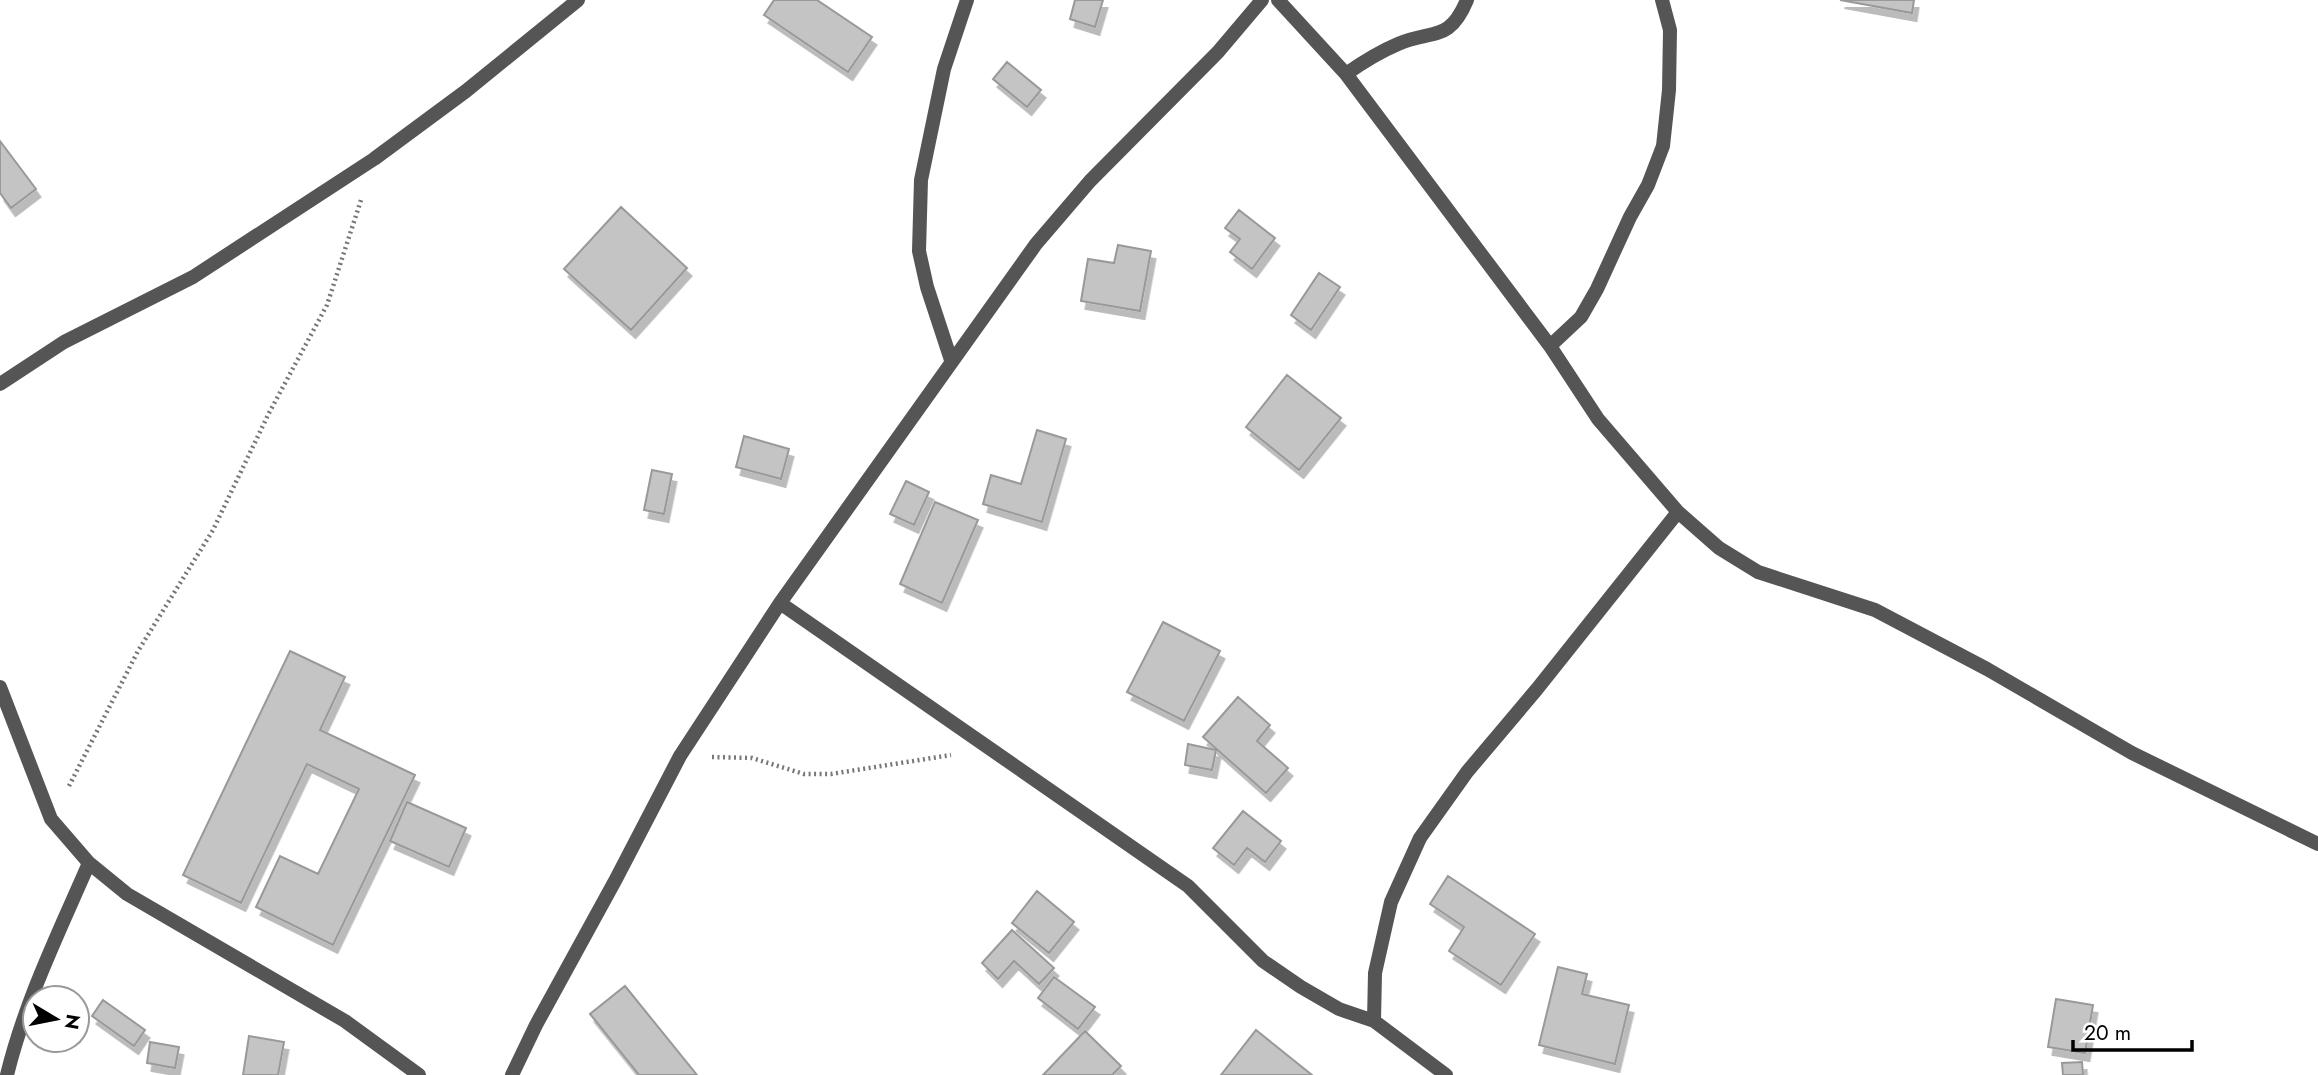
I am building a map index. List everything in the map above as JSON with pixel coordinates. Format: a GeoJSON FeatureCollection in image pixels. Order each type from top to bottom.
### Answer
{"type":"FeatureCollection","features":[{"type":"Feature","properties":{"kind":"street"},"geometry":{"type":"LineString","coordinates":[[0,384],[64,342],[193,278],[374,159],[466,91],[578,0]]}},
{"type":"Feature","properties":{"kind":"street"},"geometry":{"type":"LineString","coordinates":[[951,360],[927,287],[919,251],[921,180],[944,69],[967,0]]}},
{"type":"Feature","properties":{"kind":"street"},"geometry":{"type":"LineString","coordinates":[[512,1075],[680,756],[780,603],[1036,244],[1081,191],[1218,52],[1262,0]]}},
{"type":"Feature","properties":{"kind":"street"},"geometry":{"type":"LineString","coordinates":[[1278,0],[1346,74],[1549,346],[1598,419],[1678,512],[1719,548],[1758,572],[1875,610],[1987,669],[2132,753],[2318,844]]}},
{"type":"Feature","properties":{"kind":"street"},"geometry":{"type":"LineString","coordinates":[[1346,74],[1393,46],[1445,31],[1460,18],[1467,0]]}},
{"type":"Feature","properties":{"kind":"street"},"geometry":{"type":"LineString","coordinates":[[1549,346],[1581,317],[1597,289],[1648,184],[1663,146],[1669,90],[1670,30],[1662,0]]}},
{"type":"Feature","properties":{"kind":"street"},"geometry":{"type":"LineString","coordinates":[[1374,1021],[1375,973],[1391,902],[1420,838],[1467,772],[1678,512]]}},
{"type":"Feature","properties":{"kind":"street"},"geometry":{"type":"LineString","coordinates":[[780,603],[1188,886],[1263,961],[1301,988],[1339,1009],[1374,1021],[1447,1075]]}},
{"type":"Feature","properties":{"kind":"street"},"geometry":{"type":"LineString","coordinates":[[0,687],[51,819],[89,863],[127,894],[345,1021],[419,1075]]}},
{"type":"Feature","properties":{"kind":"street"},"geometry":{"type":"LineString","coordinates":[[8,1075],[29,1004],[89,863]]}},
{"type":"Feature","properties":{"kind":"path"},"geometry":{"type":"LineString","coordinates":[[51,819],[138,651],[214,530],[269,413],[327,305],[374,159]]}},
{"type":"Feature","properties":{"kind":"path"},"geometry":{"type":"LineString","coordinates":[[680,756],[752,758],[804,774],[831,774],[992,749]]}},
{"type":"Feature","properties":{"kind":"building"},"geometry":{"type":"Polygon","coordinates":[[[774,0],[817,0],[872,37],[848,72],[764,15],[774,0]]]}},
{"type":"Feature","properties":{"kind":"building"},"geometry":{"type":"Polygon","coordinates":[[[1075,0],[1103,0],[1095,27],[1070,19],[1075,0]]]}},
{"type":"Feature","properties":{"kind":"building"},"geometry":{"type":"Polygon","coordinates":[[[1840,0],[1914,0],[1912,13],[1840,0]]]}},
{"type":"Feature","properties":{"kind":"building"},"geometry":{"type":"Polygon","coordinates":[[[1007,62],[1041,90],[1027,107],[993,79],[1007,62]]]}},
{"type":"Feature","properties":{"kind":"building"},"geometry":{"type":"Polygon","coordinates":[[[0,141],[36,189],[11,208],[0,193],[0,141]]]}},
{"type":"Feature","properties":{"kind":"building"},"geometry":{"type":"Polygon","coordinates":[[[621,207],[687,268],[631,330],[564,269],[621,207]]]}},
{"type":"Feature","properties":{"kind":"building"},"geometry":{"type":"Polygon","coordinates":[[[1239,210],[1275,238],[1252,269],[1230,252],[1240,239],[1225,228],[1239,210]]]}},
{"type":"Feature","properties":{"kind":"building"},"geometry":{"type":"Polygon","coordinates":[[[1118,245],[1151,251],[1140,311],[1081,301],[1088,259],[1114,263],[1118,245]]]}},
{"type":"Feature","properties":{"kind":"building"},"geometry":{"type":"Polygon","coordinates":[[[1319,273],[1340,287],[1311,330],[1291,315],[1319,273]]]}},
{"type":"Feature","properties":{"kind":"building"},"geometry":{"type":"Polygon","coordinates":[[[1287,375],[1341,418],[1299,470],[1246,427],[1287,375]]]}},
{"type":"Feature","properties":{"kind":"building"},"geometry":{"type":"Polygon","coordinates":[[[1037,430],[1066,439],[1042,522],[983,504],[991,475],[1021,484],[1037,430]]]}},
{"type":"Feature","properties":{"kind":"building"},"geometry":{"type":"Polygon","coordinates":[[[744,436],[789,449],[781,479],[736,467],[744,436]]]}},
{"type":"Feature","properties":{"kind":"building"},"geometry":{"type":"Polygon","coordinates":[[[652,470],[672,474],[664,514],[644,510],[652,470]]]}},
{"type":"Feature","properties":{"kind":"building"},"geometry":{"type":"Polygon","coordinates":[[[906,481],[929,492],[914,525],[890,514],[906,481]]]}},
{"type":"Feature","properties":{"kind":"building"},"geometry":{"type":"Polygon","coordinates":[[[935,502],[978,520],[942,603],[900,584],[935,502]]]}},
{"type":"Feature","properties":{"kind":"building"},"geometry":{"type":"Polygon","coordinates":[[[1163,622],[1220,651],[1184,721],[1127,692],[1163,622]]]}},
{"type":"Feature","properties":{"kind":"building"},"geometry":{"type":"Polygon","coordinates":[[[290,651],[345,677],[320,730],[415,775],[333,945],[256,907],[280,856],[318,874],[359,789],[307,764],[241,903],[183,875],[290,651]]]}},
{"type":"Feature","properties":{"kind":"building"},"geometry":{"type":"Polygon","coordinates":[[[1238,697],[1270,725],[1257,741],[1288,768],[1266,793],[1203,737],[1238,697]]]}},
{"type":"Feature","properties":{"kind":"building"},"geometry":{"type":"Polygon","coordinates":[[[1188,744],[1216,750],[1212,770],[1185,765],[1188,744]]]}},
{"type":"Feature","properties":{"kind":"building"},"geometry":{"type":"Polygon","coordinates":[[[407,802],[466,828],[449,867],[390,841],[407,802]]]}},
{"type":"Feature","properties":{"kind":"building"},"geometry":{"type":"Polygon","coordinates":[[[1243,811],[1281,841],[1265,862],[1247,848],[1234,865],[1213,848],[1243,811]]]}},
{"type":"Feature","properties":{"kind":"building"},"geometry":{"type":"Polygon","coordinates":[[[1448,876],[1535,934],[1501,985],[1449,951],[1464,927],[1430,904],[1448,876]]]}},
{"type":"Feature","properties":{"kind":"building"},"geometry":{"type":"Polygon","coordinates":[[[1037,891],[1074,922],[1049,953],[1012,923],[1037,891]]]}},
{"type":"Feature","properties":{"kind":"building"},"geometry":{"type":"Polygon","coordinates":[[[1012,930],[1054,968],[1039,984],[1014,961],[998,979],[982,963],[1012,930]]]}},
{"type":"Feature","properties":{"kind":"building"},"geometry":{"type":"Polygon","coordinates":[[[1558,967],[1587,974],[1582,994],[1629,1005],[1615,1064],[1539,1045],[1558,967]]]}},
{"type":"Feature","properties":{"kind":"building"},"geometry":{"type":"Polygon","coordinates":[[[1054,977],[1095,1007],[1078,1029],[1038,998],[1054,977]]]}},
{"type":"Feature","properties":{"kind":"building"},"geometry":{"type":"Polygon","coordinates":[[[625,986],[697,1075],[639,1075],[590,1014],[625,986]]]}},
{"type":"Feature","properties":{"kind":"building"},"geometry":{"type":"Polygon","coordinates":[[[2056,999],[2093,1005],[2085,1053],[2048,1047],[2056,999]]]}},
{"type":"Feature","properties":{"kind":"building"},"geometry":{"type":"Polygon","coordinates":[[[103,1000],[145,1030],[134,1046],[92,1016],[103,1000]]]}},
{"type":"Feature","properties":{"kind":"building"},"geometry":{"type":"Polygon","coordinates":[[[1256,1030],[1312,1075],[1221,1075],[1256,1030]]]}},
{"type":"Feature","properties":{"kind":"building"},"geometry":{"type":"Polygon","coordinates":[[[1085,1031],[1121,1066],[1112,1075],[1043,1075],[1085,1031]]]}},
{"type":"Feature","properties":{"kind":"building"},"geometry":{"type":"Polygon","coordinates":[[[249,1036],[284,1042],[278,1075],[243,1075],[249,1036]]]}},
{"type":"Feature","properties":{"kind":"building"},"geometry":{"type":"Polygon","coordinates":[[[150,1042],[179,1047],[175,1068],[147,1063],[150,1042]]]}},
{"type":"Feature","properties":{"kind":"building"},"geometry":{"type":"Polygon","coordinates":[[[2082,1062],[2083,1075],[2063,1075],[2062,1063],[2082,1062]]]}}]}
